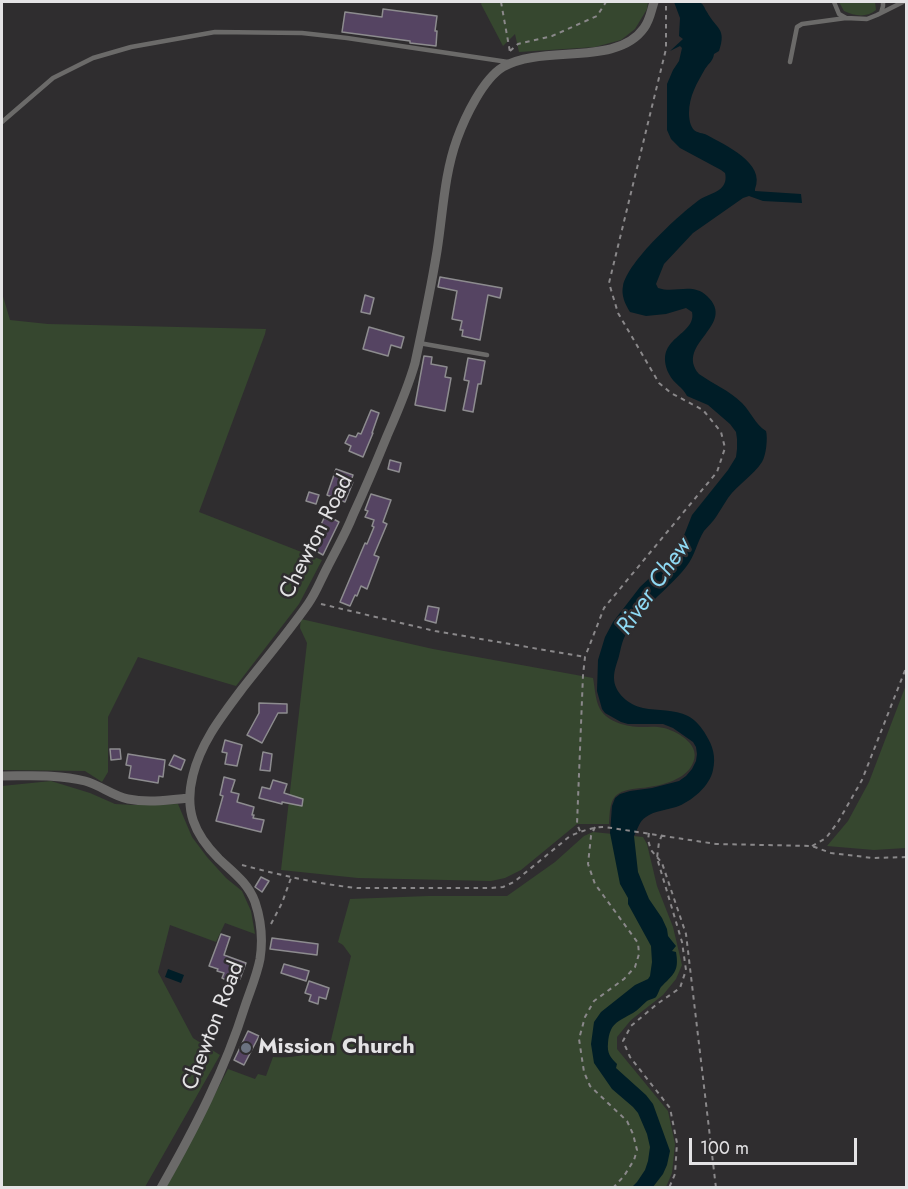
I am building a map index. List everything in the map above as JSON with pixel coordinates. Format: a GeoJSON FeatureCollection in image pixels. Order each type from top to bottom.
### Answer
{"type":"FeatureCollection","features":[{"type":"Feature","properties":{"kind":"street","name":"Chewton Road"},"geometry":{"type":"LineString","coordinates":[[161,1188],[206,1104],[235,1037],[260,960],[261,933],[256,906],[250,890],[242,879],[205,843],[196,828],[189,808],[193,775],[199,756],[213,729],[310,602],[351,520],[407,388],[414,367],[437,251],[445,186],[456,140],[472,108],[488,82],[503,67],[535,57],[598,52],[620,46],[635,38],[646,25],[654,2]]}},
{"type":"Feature","properties":{"kind":"street"},"geometry":{"type":"LineString","coordinates":[[2,776],[54,776],[87,781],[112,794],[128,799],[189,798]]}},
{"type":"Feature","properties":{"kind":"lane"},"geometry":{"type":"LineString","coordinates":[[834,2],[839,14],[846,18]]}},
{"type":"Feature","properties":{"kind":"lane"},"geometry":{"type":"LineString","coordinates":[[881,13],[883,2]]}},
{"type":"Feature","properties":{"kind":"lane"},"geometry":{"type":"LineString","coordinates":[[790,62],[797,27],[802,24],[846,18],[867,19],[903,2]]}},
{"type":"Feature","properties":{"kind":"lane"},"geometry":{"type":"LineString","coordinates":[[2,122],[53,78],[93,58],[131,47],[215,32],[302,33],[513,63]]}},
{"type":"Feature","properties":{"kind":"lane"},"geometry":{"type":"LineString","coordinates":[[419,343],[487,355]]}},
{"type":"Feature","properties":{"kind":"path"},"geometry":{"type":"LineString","coordinates":[[501,2],[513,63]]}},
{"type":"Feature","properties":{"kind":"path"},"geometry":{"type":"LineString","coordinates":[[510,51],[518,44],[552,36],[597,16],[606,2]]}},
{"type":"Feature","properties":{"kind":"path"},"geometry":{"type":"LineString","coordinates":[[580,831],[577,824],[585,657],[604,608],[717,472],[725,448],[721,432],[703,410],[671,393],[659,383],[618,312],[609,283],[666,49],[666,2]]}},
{"type":"Feature","properties":{"kind":"path"},"geometry":{"type":"LineString","coordinates":[[310,602],[435,631],[585,657]]}},
{"type":"Feature","properties":{"kind":"path"},"geometry":{"type":"LineString","coordinates":[[812,846],[826,838],[862,780],[906,668]]}},
{"type":"Feature","properties":{"kind":"path"},"geometry":{"type":"LineString","coordinates":[[595,827],[591,836],[588,864],[595,884],[638,943],[639,954],[635,967],[624,979],[594,1001],[585,1017],[579,1039],[584,1072],[590,1086],[627,1121],[637,1150],[624,1176],[613,1188]]}},
{"type":"Feature","properties":{"kind":"path"},"geometry":{"type":"LineString","coordinates":[[240,864],[291,878],[357,888],[503,887],[514,882],[570,836],[595,827],[716,843],[812,846],[831,853],[873,858],[906,856]]}},
{"type":"Feature","properties":{"kind":"path"},"geometry":{"type":"LineString","coordinates":[[649,833],[648,840],[651,850],[662,863],[686,934],[716,1188]]}},
{"type":"Feature","properties":{"kind":"path"},"geometry":{"type":"LineString","coordinates":[[662,835],[657,858],[682,942],[686,970],[680,988],[631,1026],[623,1041],[630,1057],[670,1108],[677,1143],[675,1174],[669,1188]]}},
{"type":"Feature","properties":{"kind":"path"},"geometry":{"type":"LineString","coordinates":[[261,933],[267,932],[282,903],[291,878]]}},
{"type":"Feature","properties":{"kind":"green space"},"geometry":{"type":"Polygon","coordinates":[[[482,2],[648,2],[647,9],[635,29],[621,40],[595,47],[519,52],[515,34],[503,46],[482,2]]]}},
{"type":"Feature","properties":{"kind":"green space"},"geometry":{"type":"Polygon","coordinates":[[[839,2],[875,2],[876,10],[864,15],[856,15],[844,11],[839,2]]]}},
{"type":"Feature","properties":{"kind":"green space"},"geometry":{"type":"Polygon","coordinates":[[[2,293],[10,320],[48,324],[266,329],[199,512],[322,560],[299,604],[236,686],[138,657],[108,717],[108,772],[102,782],[85,771],[2,770],[2,293]]]}},
{"type":"Feature","properties":{"kind":"green space"},"geometry":{"type":"Polygon","coordinates":[[[301,619],[433,649],[593,678],[596,698],[603,714],[624,725],[661,727],[670,730],[688,741],[695,758],[689,770],[667,783],[621,792],[611,803],[609,824],[577,824],[521,870],[505,878],[491,881],[358,878],[281,870],[307,643],[300,628],[301,619]]]}},
{"type":"Feature","properties":{"kind":"green space"},"geometry":{"type":"Polygon","coordinates":[[[906,685],[906,848],[874,850],[827,846],[848,821],[869,782],[906,685]]]}},
{"type":"Feature","properties":{"kind":"green space"},"geometry":{"type":"Polygon","coordinates":[[[51,781],[90,793],[115,804],[178,804],[192,837],[226,878],[242,891],[251,911],[255,934],[225,923],[216,942],[170,925],[158,972],[193,1038],[220,1055],[145,1187],[2,1188],[2,786],[51,781]]]}},
{"type":"Feature","properties":{"kind":"green space"},"geometry":{"type":"Polygon","coordinates":[[[593,832],[643,837],[647,844],[657,886],[673,927],[682,965],[676,979],[663,995],[631,1020],[617,1037],[617,1049],[668,1111],[675,1144],[672,1173],[666,1187],[166,1188],[228,1069],[255,1079],[258,1074],[266,1076],[273,1057],[304,1054],[331,1040],[351,956],[338,942],[350,899],[507,896],[555,862],[584,836],[593,832]]]}},
{"type":"Feature","properties":{"kind":"water","name":"River Chew"},"geometry":{"type":"Polygon","coordinates":[[[674,2],[702,3],[719,29],[722,38],[719,51],[714,54],[692,95],[689,113],[693,128],[733,150],[749,163],[755,171],[757,180],[755,191],[801,194],[802,203],[763,201],[749,196],[743,198],[693,233],[664,264],[656,284],[658,288],[689,289],[701,292],[715,306],[712,326],[694,353],[693,363],[699,374],[742,403],[766,431],[767,442],[762,462],[732,493],[704,531],[686,567],[632,624],[624,639],[614,672],[619,693],[633,704],[643,708],[677,712],[694,720],[708,739],[714,761],[711,776],[699,793],[682,805],[646,817],[640,823],[634,836],[638,872],[649,899],[662,918],[668,936],[676,946],[672,951],[676,952],[677,963],[673,974],[656,997],[615,1024],[610,1031],[608,1046],[611,1057],[617,1064],[616,1068],[653,1104],[670,1151],[663,1174],[653,1187],[631,1188],[645,1170],[648,1161],[650,1147],[647,1134],[638,1113],[612,1089],[594,1063],[591,1044],[594,1022],[601,1012],[635,985],[648,979],[652,962],[651,946],[620,884],[610,833],[612,806],[615,798],[620,794],[679,781],[692,769],[697,754],[693,742],[673,728],[663,724],[628,724],[605,713],[597,691],[598,660],[605,637],[613,622],[640,587],[674,555],[692,515],[728,470],[736,457],[737,449],[736,432],[730,424],[708,405],[687,396],[669,374],[665,362],[670,344],[688,327],[692,320],[692,312],[686,308],[666,314],[646,316],[630,312],[623,293],[623,286],[634,264],[655,239],[699,200],[721,188],[726,178],[725,173],[721,170],[680,148],[671,139],[667,130],[667,84],[679,61],[682,48],[680,46],[670,51],[683,39],[679,36],[680,18],[674,2]]]}},
{"type":"Feature","properties":{"kind":"water"},"geometry":{"type":"Polygon","coordinates":[[[168,969],[184,975],[181,983],[165,977],[168,969]]]}},
{"type":"Feature","properties":{"kind":"building"},"geometry":{"type":"Polygon","coordinates":[[[383,9],[437,16],[436,46],[342,32],[345,12],[382,17],[383,9]]]}},
{"type":"Feature","properties":{"kind":"building"},"geometry":{"type":"Polygon","coordinates":[[[440,277],[502,288],[500,298],[488,295],[480,340],[462,336],[463,330],[460,330],[462,321],[452,319],[457,291],[438,287],[440,277]]]}},
{"type":"Feature","properties":{"kind":"building"},"geometry":{"type":"Polygon","coordinates":[[[365,295],[374,298],[370,314],[361,312],[365,295]]]}},
{"type":"Feature","properties":{"kind":"building"},"geometry":{"type":"Polygon","coordinates":[[[369,327],[404,337],[401,348],[391,345],[388,356],[363,349],[369,327]]]}},
{"type":"Feature","properties":{"kind":"building"},"geometry":{"type":"Polygon","coordinates":[[[424,356],[432,357],[431,364],[447,367],[445,377],[451,378],[445,411],[415,405],[424,356]]]}},
{"type":"Feature","properties":{"kind":"building"},"geometry":{"type":"Polygon","coordinates":[[[468,358],[485,361],[473,412],[463,410],[469,381],[464,380],[468,358]]]}},
{"type":"Feature","properties":{"kind":"building"},"geometry":{"type":"Polygon","coordinates":[[[371,410],[379,413],[363,457],[349,451],[351,446],[345,443],[349,435],[356,437],[358,433],[361,434],[371,410]]]}},
{"type":"Feature","properties":{"kind":"building"},"geometry":{"type":"Polygon","coordinates":[[[390,460],[401,463],[399,472],[388,469],[390,460]]]}},
{"type":"Feature","properties":{"kind":"building"},"geometry":{"type":"Polygon","coordinates":[[[336,469],[353,475],[351,481],[353,482],[345,502],[327,495],[336,469]]]}},
{"type":"Feature","properties":{"kind":"building"},"geometry":{"type":"Polygon","coordinates":[[[309,492],[319,495],[316,504],[306,501],[309,492]]]}},
{"type":"Feature","properties":{"kind":"building"},"geometry":{"type":"Polygon","coordinates":[[[371,494],[391,500],[383,522],[387,524],[374,555],[379,557],[367,589],[361,586],[350,606],[340,602],[374,527],[372,526],[374,520],[365,517],[371,494]]]}},
{"type":"Feature","properties":{"kind":"building"},"geometry":{"type":"Polygon","coordinates":[[[330,517],[339,522],[323,555],[316,551],[320,541],[315,538],[324,518],[329,520],[330,517]]]}},
{"type":"Feature","properties":{"kind":"building"},"geometry":{"type":"Polygon","coordinates":[[[428,606],[439,608],[436,623],[425,620],[428,606]]]}},
{"type":"Feature","properties":{"kind":"building"},"geometry":{"type":"Polygon","coordinates":[[[259,703],[287,704],[287,713],[278,713],[262,743],[247,735],[259,713],[259,703]]]}},
{"type":"Feature","properties":{"kind":"building"},"geometry":{"type":"Polygon","coordinates":[[[225,740],[242,745],[237,766],[225,764],[227,753],[222,752],[225,740]]]}},
{"type":"Feature","properties":{"kind":"building"},"geometry":{"type":"Polygon","coordinates":[[[110,749],[120,749],[121,759],[111,760],[110,749]]]}},
{"type":"Feature","properties":{"kind":"building"},"geometry":{"type":"Polygon","coordinates":[[[263,752],[272,754],[270,771],[260,770],[263,752]]]}},
{"type":"Feature","properties":{"kind":"building"},"geometry":{"type":"Polygon","coordinates":[[[128,754],[165,760],[163,777],[159,776],[158,783],[129,778],[131,766],[126,765],[128,754]]]}},
{"type":"Feature","properties":{"kind":"building"},"geometry":{"type":"Polygon","coordinates":[[[174,755],[185,760],[181,770],[169,765],[174,755]]]}},
{"type":"Feature","properties":{"kind":"building"},"geometry":{"type":"Polygon","coordinates":[[[224,777],[235,780],[231,792],[239,794],[237,802],[254,807],[253,818],[264,820],[261,832],[216,821],[223,796],[220,795],[224,777]]]}},
{"type":"Feature","properties":{"kind":"building"},"geometry":{"type":"Polygon","coordinates":[[[273,780],[287,784],[284,793],[303,799],[302,806],[259,798],[262,787],[270,789],[273,780]]]}},
{"type":"Feature","properties":{"kind":"building"},"geometry":{"type":"Polygon","coordinates":[[[261,877],[269,881],[262,892],[255,887],[261,877]]]}},
{"type":"Feature","properties":{"kind":"building"},"geometry":{"type":"Polygon","coordinates":[[[221,934],[230,937],[224,955],[246,963],[240,979],[233,977],[231,982],[222,978],[224,973],[209,966],[221,934]]]}},
{"type":"Feature","properties":{"kind":"building"},"geometry":{"type":"Polygon","coordinates":[[[272,938],[318,944],[317,955],[270,949],[272,938]]]}},
{"type":"Feature","properties":{"kind":"building"},"geometry":{"type":"Polygon","coordinates":[[[284,964],[309,971],[306,981],[281,973],[284,964]]]}},
{"type":"Feature","properties":{"kind":"building"},"geometry":{"type":"Polygon","coordinates":[[[309,981],[329,988],[326,999],[319,997],[318,1004],[309,1001],[311,995],[305,993],[309,981]]]}},
{"type":"Feature","properties":{"kind":"building","name":"Mission Church"},"geometry":{"type":"Polygon","coordinates":[[[248,1031],[259,1036],[244,1065],[234,1060],[248,1031]]]}},
{"type":"Feature","properties":{"kind":"place","name":"Mission Church"},"geometry":{"type":"Point","coordinates":[246,1048]}}]}
